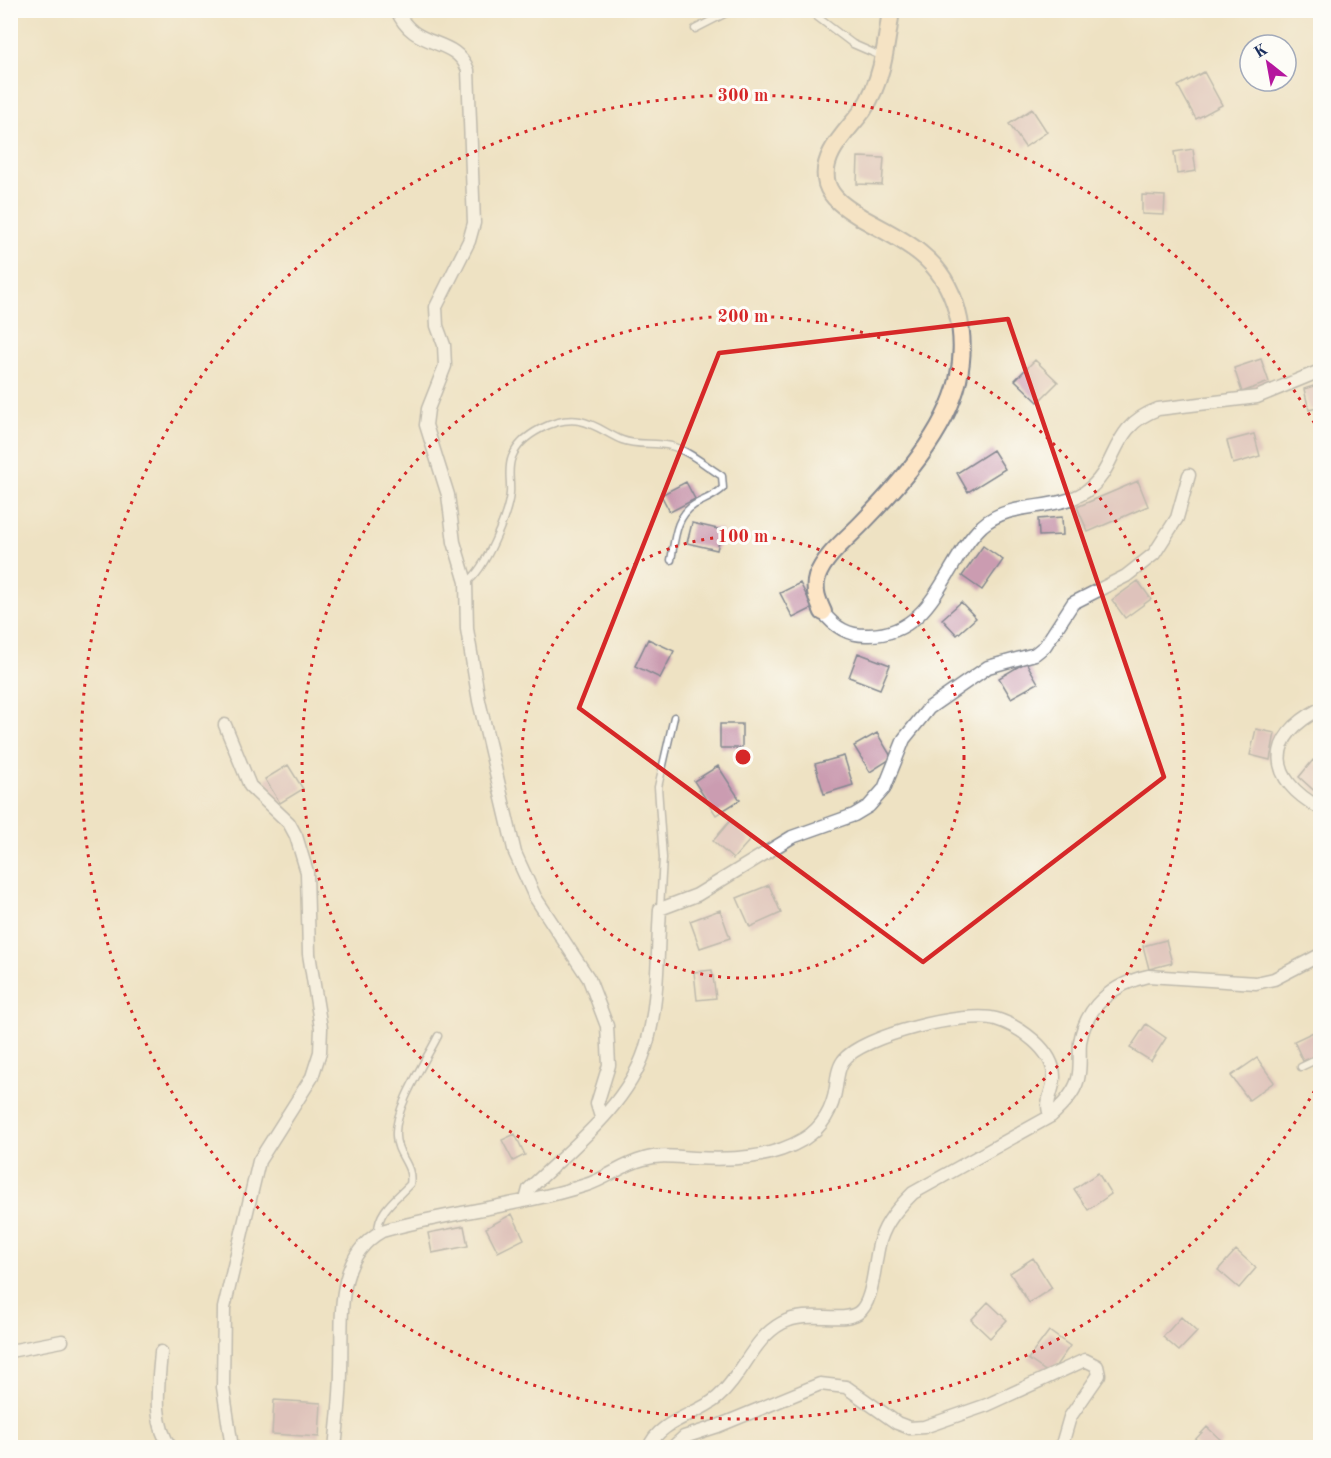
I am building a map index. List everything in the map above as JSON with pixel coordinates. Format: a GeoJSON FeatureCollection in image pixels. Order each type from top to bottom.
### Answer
{"type":"FeatureCollection","features":[{"type":"Feature","properties":{"kind":"street"},"geometry":{"type":"LineString","coordinates":[[397,10],[405,25],[416,36],[458,54],[465,63],[469,78],[474,223],[469,241],[436,307],[437,326],[444,345],[445,366],[428,409],[426,425],[445,480],[453,542],[466,582],[467,629],[479,701],[515,853],[535,897],[588,979],[607,1026],[609,1065],[597,1104],[602,1117]]}},
{"type":"Feature","properties":{"kind":"street"},"geometry":{"type":"LineString","coordinates":[[891,10],[884,57],[875,88],[828,158],[827,184],[832,196],[850,210],[918,251],[942,276],[958,313],[961,332],[960,358],[958,380],[940,424],[894,490],[822,566],[816,589],[823,612],[840,629],[851,634],[879,635],[892,632],[922,612],[932,601],[972,538],[983,525],[1010,510],[1072,498],[1084,492],[1103,472],[1126,429],[1145,414],[1158,409],[1257,397],[1320,371]]}},
{"type":"Feature","properties":{"kind":"street"},"geometry":{"type":"LineString","coordinates":[[526,1200],[529,1189],[602,1117],[631,1080],[645,1051],[651,1025],[660,909],[697,895],[792,837],[854,815],[869,806],[884,789],[904,739],[929,708],[988,668],[1035,654],[1045,646],[1073,603],[1126,576],[1154,554],[1177,518],[1189,475]]}},
{"type":"Feature","properties":{"kind":"street"},"geometry":{"type":"LineString","coordinates":[[1320,709],[1292,730],[1282,744],[1278,759],[1284,775],[1303,799],[1320,808]]}},
{"type":"Feature","properties":{"kind":"street"},"geometry":{"type":"LineString","coordinates":[[225,725],[250,786],[289,823],[296,836],[307,872],[309,954],[321,1028],[320,1052],[312,1077],[259,1161],[224,1308],[223,1387],[232,1448]]}},
{"type":"Feature","properties":{"kind":"street"},"geometry":{"type":"LineString","coordinates":[[649,1448],[659,1431],[699,1411],[717,1398],[732,1383],[759,1343],[782,1323],[810,1314],[847,1317],[858,1313],[865,1306],[880,1241],[888,1222],[913,1193],[1052,1116],[1072,1093],[1078,1079],[1080,1043],[1089,1015],[1100,1000],[1114,988],[1148,976],[1256,983],[1274,979],[1320,955]]}},
{"type":"Feature","properties":{"kind":"street"},"geometry":{"type":"LineString","coordinates":[[335,1448],[341,1367],[340,1314],[343,1294],[355,1255],[370,1238],[378,1233],[424,1219],[526,1200],[588,1185],[645,1158],[663,1156],[745,1158],[788,1147],[804,1139],[826,1116],[834,1102],[839,1068],[852,1052],[862,1045],[904,1031],[961,1017],[980,1016],[996,1019],[1015,1027],[1040,1047],[1053,1067],[1054,1077],[1048,1107],[1052,1116]]}},
{"type":"Feature","properties":{"kind":"street"},"geometry":{"type":"LineString","coordinates":[[10,1351],[62,1341]]}},
{"type":"Feature","properties":{"kind":"street"},"geometry":{"type":"LineString","coordinates":[[161,1352],[158,1406],[165,1440],[171,1448]]}},
{"type":"Feature","properties":{"kind":"street"},"geometry":{"type":"LineString","coordinates":[[672,1448],[684,1437],[718,1426],[820,1384],[846,1387],[897,1423],[917,1428],[987,1405],[1085,1360],[1090,1360],[1097,1366],[1099,1375],[1070,1417],[1061,1448]]}},
{"type":"Feature","properties":{"kind":"lane"},"geometry":{"type":"LineString","coordinates":[[695,29],[732,10]]}},
{"type":"Feature","properties":{"kind":"lane"},"geometry":{"type":"LineString","coordinates":[[808,10],[853,44],[884,57]]}},
{"type":"Feature","properties":{"kind":"lane"},"geometry":{"type":"LineString","coordinates":[[466,582],[478,572],[507,508],[510,487],[509,466],[517,448],[547,426],[569,421],[588,423],[622,440],[637,444],[658,444],[681,450],[722,476],[723,488],[692,507],[679,522],[671,560]]}},
{"type":"Feature","properties":{"kind":"lane"},"geometry":{"type":"LineString","coordinates":[[660,909],[663,858],[658,787],[674,717]]}},
{"type":"Feature","properties":{"kind":"lane"},"geometry":{"type":"LineString","coordinates":[[378,1233],[378,1222],[386,1207],[410,1184],[411,1172],[397,1146],[396,1127],[402,1108],[438,1036]]}},
{"type":"Feature","properties":{"kind":"lane"},"geometry":{"type":"LineString","coordinates":[[1301,1067],[1320,1058]]}},
{"type":"Feature","properties":{"kind":"highlighted area"},"geometry":{"type":"Polygon","coordinates":[[[1008,319],[1164,777],[923,962],[579,708],[719,353],[1008,319]]]}},
{"type":"Feature","properties":{"kind":"building"},"geometry":{"type":"Polygon","coordinates":[[[1204,72],[1222,105],[1196,119],[1178,86],[1204,72]]]}},
{"type":"Feature","properties":{"kind":"building"},"geometry":{"type":"Polygon","coordinates":[[[1032,109],[1047,132],[1025,147],[1009,124],[1032,109]]]}},
{"type":"Feature","properties":{"kind":"building"},"geometry":{"type":"Polygon","coordinates":[[[1193,149],[1196,171],[1177,174],[1174,152],[1193,149]]]}},
{"type":"Feature","properties":{"kind":"building"},"geometry":{"type":"Polygon","coordinates":[[[858,157],[884,158],[882,185],[857,184],[858,157]]]}},
{"type":"Feature","properties":{"kind":"building"},"geometry":{"type":"Polygon","coordinates":[[[1142,195],[1165,196],[1164,215],[1142,214],[1142,195]]]}},
{"type":"Feature","properties":{"kind":"building"},"geometry":{"type":"Polygon","coordinates":[[[1261,359],[1269,382],[1242,392],[1234,368],[1261,359]]]}},
{"type":"Feature","properties":{"kind":"building"},"geometry":{"type":"Polygon","coordinates":[[[1035,360],[1058,382],[1038,402],[1015,380],[1035,360]]]}},
{"type":"Feature","properties":{"kind":"building"},"geometry":{"type":"Polygon","coordinates":[[[1320,384],[1320,407],[1309,410],[1304,389],[1320,384]]]}},
{"type":"Feature","properties":{"kind":"building"},"geometry":{"type":"Polygon","coordinates":[[[1254,434],[1260,456],[1233,464],[1227,441],[1254,434]]]}},
{"type":"Feature","properties":{"kind":"building"},"geometry":{"type":"Polygon","coordinates":[[[993,450],[1005,469],[968,492],[957,473],[993,450]]]}},
{"type":"Feature","properties":{"kind":"building"},"geometry":{"type":"Polygon","coordinates":[[[1138,481],[1148,506],[1088,532],[1077,507],[1138,481]]]}},
{"type":"Feature","properties":{"kind":"building"},"geometry":{"type":"Polygon","coordinates":[[[686,482],[695,499],[670,512],[661,495],[686,482]]]}},
{"type":"Feature","properties":{"kind":"building"},"geometry":{"type":"Polygon","coordinates":[[[1062,517],[1063,535],[1039,536],[1038,519],[1062,517]]]}},
{"type":"Feature","properties":{"kind":"building"},"geometry":{"type":"Polygon","coordinates":[[[692,523],[722,530],[717,550],[687,543],[692,523]]]}},
{"type":"Feature","properties":{"kind":"building"},"geometry":{"type":"Polygon","coordinates":[[[983,546],[1003,560],[982,590],[962,576],[983,546]]]}},
{"type":"Feature","properties":{"kind":"building"},"geometry":{"type":"Polygon","coordinates":[[[1138,581],[1151,599],[1125,618],[1112,600],[1138,581]]]}},
{"type":"Feature","properties":{"kind":"building"},"geometry":{"type":"Polygon","coordinates":[[[800,583],[813,608],[793,618],[780,593],[800,583]]]}},
{"type":"Feature","properties":{"kind":"building"},"geometry":{"type":"Polygon","coordinates":[[[961,602],[976,618],[957,635],[942,619],[961,602]]]}},
{"type":"Feature","properties":{"kind":"building"},"geometry":{"type":"Polygon","coordinates":[[[648,639],[674,651],[660,678],[635,666],[648,639]]]}},
{"type":"Feature","properties":{"kind":"building"},"geometry":{"type":"Polygon","coordinates":[[[858,653],[890,665],[880,689],[849,677],[858,653]]]}},
{"type":"Feature","properties":{"kind":"building"},"geometry":{"type":"Polygon","coordinates":[[[1026,662],[1038,683],[1011,698],[999,678],[1026,662]]]}},
{"type":"Feature","properties":{"kind":"building"},"geometry":{"type":"Polygon","coordinates":[[[720,724],[742,724],[742,748],[720,748],[720,724]]]}},
{"type":"Feature","properties":{"kind":"building"},"geometry":{"type":"Polygon","coordinates":[[[1256,729],[1275,733],[1270,760],[1250,755],[1256,729]]]}},
{"type":"Feature","properties":{"kind":"building"},"geometry":{"type":"Polygon","coordinates":[[[877,733],[892,758],[870,772],[854,746],[877,733]]]}},
{"type":"Feature","properties":{"kind":"building"},"geometry":{"type":"Polygon","coordinates":[[[844,756],[853,785],[824,794],[815,764],[844,756]]]}},
{"type":"Feature","properties":{"kind":"building"},"geometry":{"type":"Polygon","coordinates":[[[1313,760],[1320,767],[1320,796],[1299,777],[1313,760]]]}},
{"type":"Feature","properties":{"kind":"building"},"geometry":{"type":"Polygon","coordinates":[[[288,765],[303,789],[280,803],[265,779],[288,765]]]}},
{"type":"Feature","properties":{"kind":"building"},"geometry":{"type":"Polygon","coordinates":[[[718,766],[740,800],[716,815],[694,781],[718,766]]]}},
{"type":"Feature","properties":{"kind":"building"},"geometry":{"type":"Polygon","coordinates":[[[730,821],[750,840],[733,859],[713,841],[730,821]]]}},
{"type":"Feature","properties":{"kind":"building"},"geometry":{"type":"Polygon","coordinates":[[[769,885],[781,913],[750,927],[737,898],[769,885]]]}},
{"type":"Feature","properties":{"kind":"building"},"geometry":{"type":"Polygon","coordinates":[[[720,910],[730,938],[700,948],[690,921],[720,910]]]}},
{"type":"Feature","properties":{"kind":"building"},"geometry":{"type":"Polygon","coordinates":[[[1166,940],[1172,963],[1149,969],[1143,946],[1166,940]]]}},
{"type":"Feature","properties":{"kind":"building"},"geometry":{"type":"Polygon","coordinates":[[[712,970],[716,998],[697,1000],[694,972],[712,970]]]}},
{"type":"Feature","properties":{"kind":"building"},"geometry":{"type":"Polygon","coordinates":[[[1146,1024],[1166,1038],[1151,1061],[1130,1048],[1146,1024]]]}},
{"type":"Feature","properties":{"kind":"building"},"geometry":{"type":"Polygon","coordinates":[[[1320,1029],[1320,1054],[1303,1061],[1294,1041],[1320,1029]]]}},
{"type":"Feature","properties":{"kind":"building"},"geometry":{"type":"Polygon","coordinates":[[[1257,1058],[1274,1082],[1249,1100],[1231,1076],[1257,1058]]]}},
{"type":"Feature","properties":{"kind":"building"},"geometry":{"type":"Polygon","coordinates":[[[515,1134],[525,1155],[513,1161],[502,1140],[515,1134]]]}},
{"type":"Feature","properties":{"kind":"building"},"geometry":{"type":"Polygon","coordinates":[[[1098,1173],[1111,1194],[1088,1210],[1074,1189],[1098,1173]]]}},
{"type":"Feature","properties":{"kind":"building"},"geometry":{"type":"Polygon","coordinates":[[[512,1214],[524,1239],[498,1252],[486,1228],[512,1214]]]}},
{"type":"Feature","properties":{"kind":"building"},"geometry":{"type":"Polygon","coordinates":[[[464,1226],[468,1246],[432,1253],[428,1233],[464,1226]]]}},
{"type":"Feature","properties":{"kind":"building"},"geometry":{"type":"Polygon","coordinates":[[[1236,1250],[1256,1268],[1239,1288],[1218,1270],[1236,1250]]]}},
{"type":"Feature","properties":{"kind":"building"},"geometry":{"type":"Polygon","coordinates":[[[1033,1258],[1052,1288],[1029,1303],[1010,1273],[1033,1258]]]}},
{"type":"Feature","properties":{"kind":"building"},"geometry":{"type":"Polygon","coordinates":[[[988,1302],[1007,1320],[990,1338],[971,1320],[988,1302]]]}},
{"type":"Feature","properties":{"kind":"building"},"geometry":{"type":"Polygon","coordinates":[[[1181,1317],[1197,1332],[1179,1351],[1163,1337],[1181,1317]]]}},
{"type":"Feature","properties":{"kind":"building"},"geometry":{"type":"Polygon","coordinates":[[[1049,1331],[1070,1346],[1050,1374],[1028,1359],[1049,1331]]]}},
{"type":"Feature","properties":{"kind":"building"},"geometry":{"type":"Polygon","coordinates":[[[274,1400],[321,1403],[319,1437],[272,1434],[274,1400]]]}},
{"type":"Feature","properties":{"kind":"building"},"geometry":{"type":"Polygon","coordinates":[[[1207,1427],[1223,1442],[1217,1448],[1198,1448],[1193,1442],[1207,1427]]]}}]}
